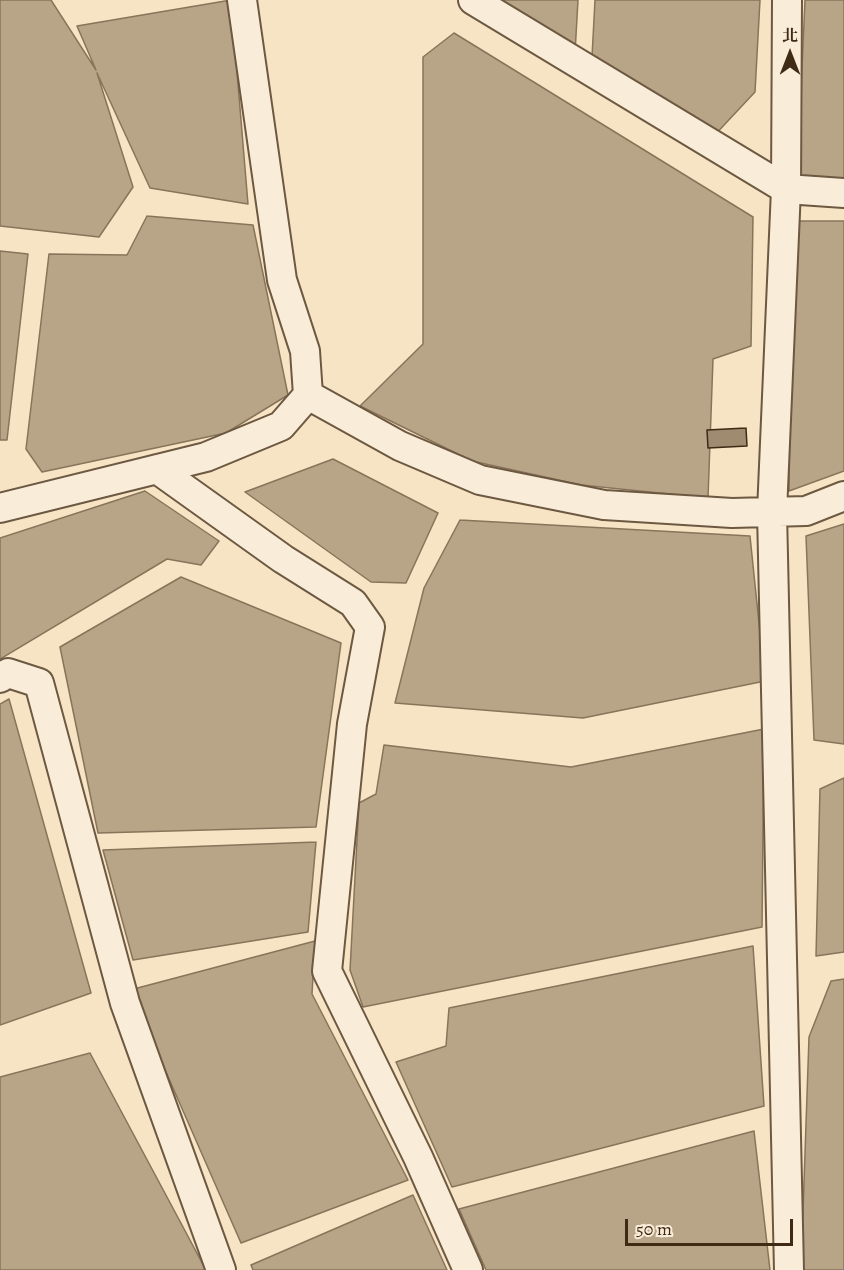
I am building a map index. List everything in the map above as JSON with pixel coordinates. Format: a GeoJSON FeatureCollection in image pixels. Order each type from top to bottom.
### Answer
{"type":"FeatureCollection","features":[{"type":"Feature","properties":{"kind":"lane"},"geometry":{"type":"LineString","coordinates":[[0,508],[206,457],[281,426],[308,395],[305,351],[282,280],[242,0]]}},
{"type":"Feature","properties":{"kind":"lane"},"geometry":{"type":"LineString","coordinates":[[472,0],[786,189],[844,193]]}},
{"type":"Feature","properties":{"kind":"lane"},"geometry":{"type":"LineString","coordinates":[[787,0],[786,189],[772,512],[789,1270]]}},
{"type":"Feature","properties":{"kind":"lane"},"geometry":{"type":"LineString","coordinates":[[308,395],[400,446],[480,480],[604,505],[732,513],[806,511],[844,496]]}},
{"type":"Feature","properties":{"kind":"lane"},"geometry":{"type":"LineString","coordinates":[[157,469],[283,559],[353,603],[370,627],[352,724],[327,971],[417,1157],[468,1270]]}},
{"type":"Feature","properties":{"kind":"lane"},"geometry":{"type":"LineString","coordinates":[[0,678],[8,673],[39,683],[125,1003],[221,1270]]}},
{"type":"Feature","properties":{"kind":"shaded area"},"geometry":{"type":"Polygon","coordinates":[[[0,0],[51,0],[96,70],[77,26],[231,0],[248,204],[150,188],[97,73],[133,187],[99,237],[0,226],[0,0]]]}},
{"type":"Feature","properties":{"kind":"shaded area"},"geometry":{"type":"Polygon","coordinates":[[[490,0],[578,0],[575,53],[490,0]]]}},
{"type":"Feature","properties":{"kind":"shaded area"},"geometry":{"type":"Polygon","coordinates":[[[595,0],[760,0],[755,92],[711,139],[592,57],[595,0]]]}},
{"type":"Feature","properties":{"kind":"shaded area"},"geometry":{"type":"Polygon","coordinates":[[[805,0],[844,0],[844,184],[797,182],[805,0]]]}},
{"type":"Feature","properties":{"kind":"shaded area"},"geometry":{"type":"Polygon","coordinates":[[[454,33],[753,217],[751,346],[713,359],[708,498],[581,485],[472,461],[360,406],[423,344],[423,57],[454,33]]]}},
{"type":"Feature","properties":{"kind":"shaded area"},"geometry":{"type":"Polygon","coordinates":[[[147,216],[253,225],[288,395],[226,433],[42,472],[26,449],[49,254],[127,255],[147,216]]]}},
{"type":"Feature","properties":{"kind":"shaded area"},"geometry":{"type":"Polygon","coordinates":[[[792,221],[844,221],[844,471],[789,491],[792,221]]]}},
{"type":"Feature","properties":{"kind":"shaded area"},"geometry":{"type":"Polygon","coordinates":[[[0,251],[28,254],[7,440],[0,440],[0,251]]]}},
{"type":"Feature","properties":{"kind":"shaded area"},"geometry":{"type":"Polygon","coordinates":[[[333,459],[438,513],[406,583],[371,582],[245,492],[333,459]]]}},
{"type":"Feature","properties":{"kind":"shaded area"},"geometry":{"type":"Polygon","coordinates":[[[145,491],[219,541],[201,565],[167,559],[0,659],[0,538],[145,491]]]}},
{"type":"Feature","properties":{"kind":"shaded area"},"geometry":{"type":"Polygon","coordinates":[[[460,520],[750,536],[765,681],[583,718],[395,703],[424,588],[460,520]]]}},
{"type":"Feature","properties":{"kind":"shaded area"},"geometry":{"type":"Polygon","coordinates":[[[844,524],[844,744],[814,740],[806,536],[844,524]]]}},
{"type":"Feature","properties":{"kind":"shaded area"},"geometry":{"type":"Polygon","coordinates":[[[181,577],[341,643],[316,827],[98,833],[60,647],[181,577]]]}},
{"type":"Feature","properties":{"kind":"shaded area"},"geometry":{"type":"Polygon","coordinates":[[[9,699],[91,993],[0,1025],[0,704],[9,699]]]}},
{"type":"Feature","properties":{"kind":"shaded area"},"geometry":{"type":"Polygon","coordinates":[[[764,729],[762,927],[363,1007],[350,970],[359,803],[376,794],[384,745],[571,767],[764,729]]]}},
{"type":"Feature","properties":{"kind":"shaded area"},"geometry":{"type":"Polygon","coordinates":[[[844,778],[844,952],[816,956],[820,789],[844,778]]]}},
{"type":"Feature","properties":{"kind":"shaded area"},"geometry":{"type":"Polygon","coordinates":[[[316,842],[308,932],[133,960],[103,850],[316,842]]]}},
{"type":"Feature","properties":{"kind":"shaded area"},"geometry":{"type":"Polygon","coordinates":[[[315,941],[312,994],[408,1180],[241,1243],[130,990],[315,941]]]}},
{"type":"Feature","properties":{"kind":"shaded area"},"geometry":{"type":"Polygon","coordinates":[[[753,946],[764,1106],[452,1187],[396,1062],[446,1046],[449,1008],[753,946]]]}},
{"type":"Feature","properties":{"kind":"shaded area"},"geometry":{"type":"Polygon","coordinates":[[[844,979],[844,1270],[801,1270],[809,1037],[831,981],[844,979]]]}},
{"type":"Feature","properties":{"kind":"shaded area"},"geometry":{"type":"Polygon","coordinates":[[[90,1053],[206,1270],[0,1270],[0,1077],[90,1053]]]}},
{"type":"Feature","properties":{"kind":"shaded area"},"geometry":{"type":"Polygon","coordinates":[[[754,1131],[770,1270],[486,1270],[459,1209],[754,1131]]]}},
{"type":"Feature","properties":{"kind":"shaded area"},"geometry":{"type":"Polygon","coordinates":[[[413,1195],[447,1270],[253,1270],[251,1265],[413,1195]]]}},
{"type":"Feature","properties":{"kind":"building"},"geometry":{"type":"Polygon","coordinates":[[[746,428],[747,446],[708,448],[707,430],[746,428]]]}}]}
